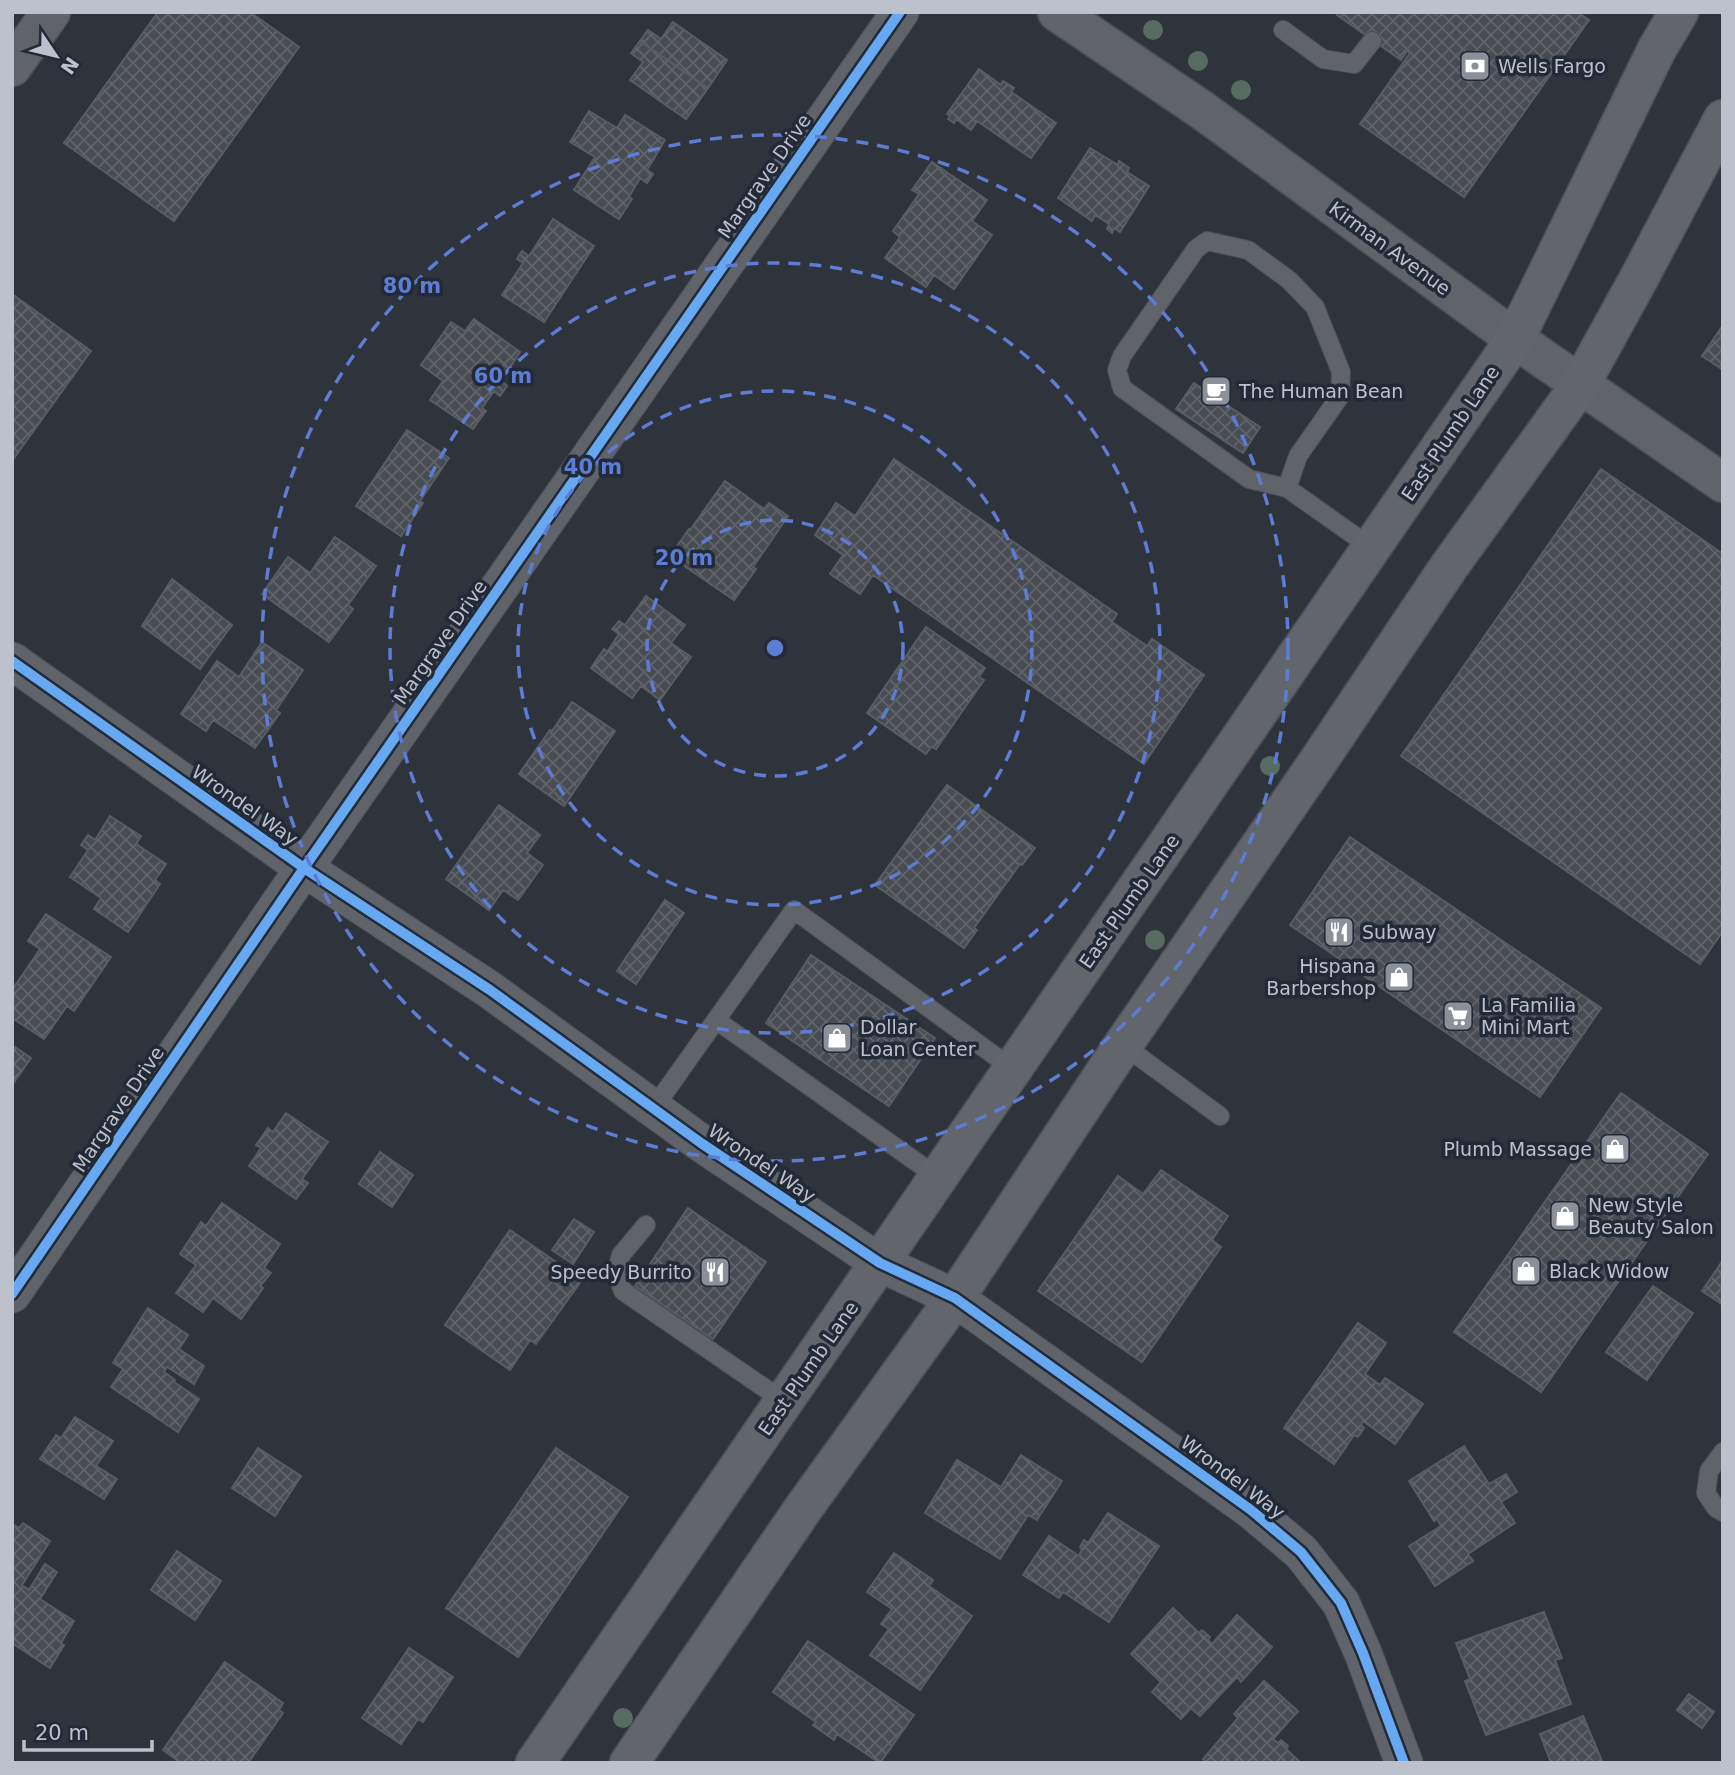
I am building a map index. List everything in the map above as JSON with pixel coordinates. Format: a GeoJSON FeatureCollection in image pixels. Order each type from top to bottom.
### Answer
{"type":"FeatureCollection","features":[{"type":"Feature","properties":{"kind":"main road","name":"East Plumb Lane"},"geometry":{"type":"LineString","coordinates":[[535,1763],[1515,339],[1657,49],[1679,12]]}},
{"type":"Feature","properties":{"kind":"main road"},"geometry":{"type":"LineString","coordinates":[[629,1763],[805,1506],[955,1298],[1123,1045],[1448,568],[1580,385],[1723,119]]}},
{"type":"Feature","properties":{"kind":"street"},"geometry":{"type":"LineString","coordinates":[[12,67],[51,12]]}},
{"type":"Feature","properties":{"kind":"street","name":"Margrave Drive"},"geometry":{"type":"LineString","coordinates":[[12,1294],[304,868],[900,12]]}},
{"type":"Feature","properties":{"kind":"street","name":"Kirman Avenue"},"geometry":{"type":"LineString","coordinates":[[1057,12],[1202,110],[1515,339],[1723,483]]}},
{"type":"Feature","properties":{"kind":"street","name":"Wrondel Way"},"geometry":{"type":"LineString","coordinates":[[12,661],[304,868],[490,990],[653,1109],[880,1264],[955,1298],[1251,1510],[1301,1552],[1341,1603],[1363,1653],[1404,1763]]}},
{"type":"Feature","properties":{"kind":"lane"},"geometry":{"type":"LineString","coordinates":[[1283,30],[1323,59],[1354,64],[1371,41]]}},
{"type":"Feature","properties":{"kind":"lane"},"geometry":{"type":"LineString","coordinates":[[1287,488],[1298,456],[1340,396],[1341,372],[1315,307],[1289,280],[1248,250],[1207,241],[1196,250],[1122,356],[1117,370],[1122,388],[1249,479],[1287,488],[1372,548]]}},
{"type":"Feature","properties":{"kind":"lane"},"geometry":{"type":"LineString","coordinates":[[653,1109],[794,910],[1013,1069]]}},
{"type":"Feature","properties":{"kind":"lane"},"geometry":{"type":"LineString","coordinates":[[716,1020],[939,1178]]}},
{"type":"Feature","properties":{"kind":"lane"},"geometry":{"type":"LineString","coordinates":[[1123,1045],[1220,1116]]}},
{"type":"Feature","properties":{"kind":"lane"},"geometry":{"type":"LineString","coordinates":[[646,1225],[621,1255],[616,1273],[623,1291],[785,1402]]}},
{"type":"Feature","properties":{"kind":"lane"},"geometry":{"type":"LineString","coordinates":[[1723,1452],[1709,1471],[1706,1493],[1723,1512]]}},
{"type":"Feature","properties":{"kind":"building"},"geometry":{"type":"Polygon","coordinates":[[[158,12],[250,12],[299,47],[174,221],[64,143],[158,12]]]}},
{"type":"Feature","properties":{"kind":"building"},"geometry":{"type":"Polygon","coordinates":[[[1339,12],[1434,12],[1436,16],[1439,12],[1577,12],[1589,20],[1464,197],[1360,124],[1410,53],[1407,51],[1401,60],[1337,15],[1339,12]]]}},
{"type":"Feature","properties":{"kind":"building"},"geometry":{"type":"Polygon","coordinates":[[[673,22],[727,60],[708,88],[640,41],[648,30],[661,39],[673,22]]]}},
{"type":"Feature","properties":{"kind":"building"},"geometry":{"type":"Polygon","coordinates":[[[640,41],[708,88],[686,119],[630,80],[643,62],[631,53],[640,41]]]}},
{"type":"Feature","properties":{"kind":"building"},"geometry":{"type":"Polygon","coordinates":[[[979,69],[1001,85],[1003,81],[1014,88],[1011,92],[1056,123],[1031,158],[977,121],[971,130],[956,119],[954,123],[948,119],[950,116],[947,114],[979,69]]]}},
{"type":"Feature","properties":{"kind":"building"},"geometry":{"type":"Polygon","coordinates":[[[589,111],[617,128],[625,115],[665,140],[647,170],[653,174],[647,183],[640,178],[629,197],[632,199],[619,219],[574,190],[595,157],[570,142],[589,111]]]}},
{"type":"Feature","properties":{"kind":"building"},"geometry":{"type":"Polygon","coordinates":[[[1090,148],[1118,165],[1119,161],[1129,168],[1127,172],[1149,186],[1120,232],[1114,228],[1112,233],[1107,229],[1109,224],[1095,215],[1092,221],[1058,198],[1090,148]]]}},
{"type":"Feature","properties":{"kind":"building"},"geometry":{"type":"Polygon","coordinates":[[[932,162],[987,200],[972,221],[992,235],[954,289],[934,275],[926,287],[885,258],[900,237],[893,231],[919,194],[912,190],[932,162]]]}},
{"type":"Feature","properties":{"kind":"building"},"geometry":{"type":"Polygon","coordinates":[[[553,219],[594,246],[544,322],[502,295],[523,263],[517,259],[522,251],[529,256],[553,219]]]}},
{"type":"Feature","properties":{"kind":"building"},"geometry":{"type":"Polygon","coordinates":[[[12,294],[91,351],[12,461],[12,294]]]}},
{"type":"Feature","properties":{"kind":"building"},"geometry":{"type":"Polygon","coordinates":[[[474,319],[520,352],[501,381],[507,386],[500,396],[494,391],[482,408],[486,411],[473,429],[430,400],[443,381],[421,365],[451,322],[465,331],[474,319]]]}},
{"type":"Feature","properties":{"kind":"building"},"geometry":{"type":"Polygon","coordinates":[[[1723,325],[1723,370],[1702,356],[1723,325]]]}},
{"type":"Feature","properties":{"kind":"building"},"geometry":{"type":"Polygon","coordinates":[[[1194,383],[1260,427],[1243,453],[1176,409],[1194,383]]]}},
{"type":"Feature","properties":{"kind":"building"},"geometry":{"type":"Polygon","coordinates":[[[407,430],[449,458],[420,501],[423,503],[401,536],[356,506],[407,430]]]}},
{"type":"Feature","properties":{"kind":"building"},"geometry":{"type":"Polygon","coordinates":[[[894,459],[1117,614],[1112,622],[1147,646],[1152,639],[1204,675],[1144,764],[873,575],[860,594],[830,574],[843,555],[815,535],[836,503],[855,516],[894,459]]]}},
{"type":"Feature","properties":{"kind":"building"},"geometry":{"type":"Polygon","coordinates":[[[1601,469],[1723,554],[1723,931],[1700,964],[1401,756],[1601,469]]]}},
{"type":"Feature","properties":{"kind":"building"},"geometry":{"type":"Polygon","coordinates":[[[725,481],[764,509],[769,503],[788,516],[734,600],[670,556],[725,481]]]}},
{"type":"Feature","properties":{"kind":"building"},"geometry":{"type":"Polygon","coordinates":[[[335,537],[376,566],[348,605],[353,609],[329,642],[262,594],[288,557],[310,573],[335,537]]]}},
{"type":"Feature","properties":{"kind":"building"},"geometry":{"type":"Polygon","coordinates":[[[172,579],[232,625],[200,669],[142,626],[172,579]]]}},
{"type":"Feature","properties":{"kind":"building"},"geometry":{"type":"Polygon","coordinates":[[[646,596],[685,625],[671,643],[691,657],[660,700],[641,686],[632,698],[591,668],[604,649],[607,652],[619,634],[612,629],[619,621],[625,625],[646,596]]]}},
{"type":"Feature","properties":{"kind":"building"},"geometry":{"type":"Polygon","coordinates":[[[926,627],[985,668],[979,677],[984,680],[936,749],[931,747],[926,754],[867,713],[926,627]]]}},
{"type":"Feature","properties":{"kind":"building"},"geometry":{"type":"Polygon","coordinates":[[[262,642],[303,670],[276,710],[280,713],[255,748],[213,720],[206,731],[181,714],[217,661],[239,677],[262,642]]]}},
{"type":"Feature","properties":{"kind":"building"},"geometry":{"type":"Polygon","coordinates":[[[572,702],[615,731],[564,806],[519,774],[572,702]]]}},
{"type":"Feature","properties":{"kind":"building"},"geometry":{"type":"Polygon","coordinates":[[[947,785],[1035,848],[1022,865],[1020,864],[974,928],[977,930],[964,948],[875,885],[947,785]]]}},
{"type":"Feature","properties":{"kind":"building"},"geometry":{"type":"Polygon","coordinates":[[[499,805],[540,835],[527,853],[543,865],[518,900],[503,890],[489,910],[446,879],[499,805]]]}},
{"type":"Feature","properties":{"kind":"building"},"geometry":{"type":"Polygon","coordinates":[[[110,816],[141,836],[136,844],[166,864],[155,880],[160,884],[128,932],[94,909],[101,898],[70,877],[88,850],[81,845],[88,835],[95,840],[110,816]]]}},
{"type":"Feature","properties":{"kind":"building"},"geometry":{"type":"Polygon","coordinates":[[[1350,837],[1601,1008],[1540,1097],[1290,925],[1350,837]]]}},
{"type":"Feature","properties":{"kind":"building"},"geometry":{"type":"Polygon","coordinates":[[[665,900],[684,913],[636,984],[617,971],[665,900]]]}},
{"type":"Feature","properties":{"kind":"building"},"geometry":{"type":"Polygon","coordinates":[[[46,914],[111,957],[74,1011],[67,1006],[44,1039],[12,1018],[12,990],[40,949],[28,941],[46,914]]]}},
{"type":"Feature","properties":{"kind":"building"},"geometry":{"type":"Polygon","coordinates":[[[811,955],[935,1038],[889,1106],[766,1023],[811,955]]]}},
{"type":"Feature","properties":{"kind":"building"},"geometry":{"type":"Polygon","coordinates":[[[12,1045],[31,1058],[12,1085],[12,1045]]]}},
{"type":"Feature","properties":{"kind":"building"},"geometry":{"type":"Polygon","coordinates":[[[1621,1093],[1708,1154],[1541,1392],[1454,1332],[1621,1093]]]}},
{"type":"Feature","properties":{"kind":"building"},"geometry":{"type":"Polygon","coordinates":[[[286,1113],[328,1142],[302,1179],[308,1183],[296,1199],[249,1166],[261,1148],[256,1145],[268,1128],[273,1132],[286,1113]]]}},
{"type":"Feature","properties":{"kind":"building"},"geometry":{"type":"Polygon","coordinates":[[[380,1152],[413,1175],[392,1207],[359,1184],[380,1152]]]}},
{"type":"Feature","properties":{"kind":"building"},"geometry":{"type":"Polygon","coordinates":[[[1161,1170],[1228,1216],[1212,1240],[1221,1247],[1142,1362],[1038,1291],[1118,1176],[1143,1194],[1161,1170]]]}},
{"type":"Feature","properties":{"kind":"building"},"geometry":{"type":"Polygon","coordinates":[[[222,1203],[280,1244],[264,1268],[271,1273],[260,1286],[263,1288],[241,1319],[213,1298],[203,1312],[176,1293],[196,1265],[180,1254],[201,1222],[206,1226],[222,1203]]]}},
{"type":"Feature","properties":{"kind":"building"},"geometry":{"type":"Polygon","coordinates":[[[688,1208],[766,1262],[713,1339],[635,1286],[688,1208]]]}},
{"type":"Feature","properties":{"kind":"building"},"geometry":{"type":"Polygon","coordinates":[[[574,1219],[594,1232],[573,1264],[552,1250],[574,1219]]]}},
{"type":"Feature","properties":{"kind":"building"},"geometry":{"type":"Polygon","coordinates":[[[510,1230],[582,1280],[536,1344],[530,1340],[510,1370],[445,1325],[510,1230]]]}},
{"type":"Feature","properties":{"kind":"building"},"geometry":{"type":"Polygon","coordinates":[[[1723,1260],[1723,1305],[1702,1291],[1723,1260]]]}},
{"type":"Feature","properties":{"kind":"building"},"geometry":{"type":"Polygon","coordinates":[[[1653,1286],[1693,1313],[1647,1380],[1606,1352],[1653,1286]]]}},
{"type":"Feature","properties":{"kind":"building"},"geometry":{"type":"Polygon","coordinates":[[[148,1308],[188,1335],[179,1349],[204,1366],[194,1384],[167,1367],[164,1372],[199,1399],[178,1432],[111,1387],[123,1369],[113,1363],[148,1308]]]}},
{"type":"Feature","properties":{"kind":"building"},"geometry":{"type":"Polygon","coordinates":[[[1358,1323],[1386,1343],[1365,1374],[1380,1385],[1385,1378],[1423,1404],[1395,1444],[1363,1421],[1361,1425],[1364,1428],[1358,1437],[1354,1435],[1334,1464],[1284,1428],[1358,1323]]]}},
{"type":"Feature","properties":{"kind":"building"},"geometry":{"type":"Polygon","coordinates":[[[75,1417],[113,1441],[96,1466],[117,1479],[104,1499],[40,1459],[56,1435],[61,1438],[75,1417]]]}},
{"type":"Feature","properties":{"kind":"building"},"geometry":{"type":"Polygon","coordinates":[[[1464,1446],[1489,1484],[1506,1474],[1517,1492],[1501,1502],[1515,1523],[1468,1554],[1473,1561],[1435,1586],[1409,1546],[1441,1526],[1437,1519],[1434,1521],[1409,1481],[1464,1446]]]}},
{"type":"Feature","properties":{"kind":"building"},"geometry":{"type":"Polygon","coordinates":[[[258,1448],[301,1476],[275,1516],[232,1488],[258,1448]]]}},
{"type":"Feature","properties":{"kind":"building"},"geometry":{"type":"Polygon","coordinates":[[[556,1448],[628,1497],[518,1657],[446,1608],[556,1448]]]}},
{"type":"Feature","properties":{"kind":"building"},"geometry":{"type":"Polygon","coordinates":[[[1021,1455],[1062,1481],[1037,1520],[1028,1515],[1000,1559],[925,1513],[957,1460],[1001,1487],[1021,1455]]]}},
{"type":"Feature","properties":{"kind":"building"},"geometry":{"type":"Polygon","coordinates":[[[1108,1513],[1159,1546],[1109,1622],[1063,1592],[1059,1598],[1023,1575],[1049,1536],[1079,1556],[1084,1540],[1088,1543],[1108,1513]]]}},
{"type":"Feature","properties":{"kind":"building"},"geometry":{"type":"Polygon","coordinates":[[[23,1523],[50,1541],[22,1585],[29,1590],[45,1564],[57,1572],[40,1599],[74,1621],[50,1668],[12,1643],[12,1524],[19,1528],[23,1523]]]}},
{"type":"Feature","properties":{"kind":"building"},"geometry":{"type":"Polygon","coordinates":[[[177,1551],[221,1581],[195,1620],[151,1590],[177,1551]]]}},
{"type":"Feature","properties":{"kind":"building"},"geometry":{"type":"Polygon","coordinates":[[[894,1553],[933,1580],[929,1586],[972,1616],[920,1690],[870,1655],[889,1629],[881,1624],[892,1609],[867,1592],[894,1553]]]}},
{"type":"Feature","properties":{"kind":"building"},"geometry":{"type":"Polygon","coordinates":[[[1173,1608],[1199,1633],[1202,1630],[1210,1637],[1208,1640],[1212,1644],[1237,1615],[1272,1647],[1241,1682],[1237,1677],[1200,1716],[1191,1708],[1181,1719],[1152,1692],[1161,1682],[1131,1654],[1173,1608]]]}},
{"type":"Feature","properties":{"kind":"building"},"geometry":{"type":"Polygon","coordinates":[[[1544,1612],[1562,1658],[1555,1660],[1571,1704],[1486,1735],[1465,1681],[1470,1679],[1456,1643],[1544,1612]]]}},
{"type":"Feature","properties":{"kind":"building"},"geometry":{"type":"Polygon","coordinates":[[[808,1641],[914,1715],[880,1763],[837,1734],[834,1740],[813,1725],[816,1722],[773,1692],[808,1641]]]}},
{"type":"Feature","properties":{"kind":"building"},"geometry":{"type":"Polygon","coordinates":[[[409,1648],[453,1677],[423,1722],[418,1719],[401,1744],[362,1718],[409,1648]]]}},
{"type":"Feature","properties":{"kind":"building"},"geometry":{"type":"Polygon","coordinates":[[[225,1662],[283,1703],[279,1710],[283,1713],[248,1763],[181,1763],[163,1750],[225,1662]]]}},
{"type":"Feature","properties":{"kind":"building"},"geometry":{"type":"Polygon","coordinates":[[[1264,1681],[1298,1711],[1273,1739],[1278,1743],[1281,1740],[1288,1746],[1286,1749],[1301,1763],[1208,1763],[1203,1759],[1238,1718],[1234,1714],[1264,1681]]]}},
{"type":"Feature","properties":{"kind":"building"},"geometry":{"type":"Polygon","coordinates":[[[1689,1694],[1714,1712],[1702,1728],[1677,1710],[1689,1694]]]}},
{"type":"Feature","properties":{"kind":"building"},"geometry":{"type":"Polygon","coordinates":[[[1583,1716],[1602,1761],[1551,1763],[1540,1734],[1583,1716]]]}},
{"type":"Feature","properties":{"kind":"cycle path"},"geometry":{"type":"LineString","coordinates":[[12,1294],[304,868],[900,12]]}},
{"type":"Feature","properties":{"kind":"cycle path"},"geometry":{"type":"LineString","coordinates":[[12,661],[304,868],[490,990],[701,1143],[880,1263],[955,1298],[1251,1510],[1301,1552],[1341,1603],[1363,1653],[1404,1763]]}},
{"type":"Feature","properties":{"kind":"place","name":"Wells Fargo"},"geometry":{"type":"Point","coordinates":[1475,66]}},
{"type":"Feature","properties":{"kind":"place","name":"The Human Bean"},"geometry":{"type":"Point","coordinates":[1216,391]}},
{"type":"Feature","properties":{"kind":"place","name":"Subway"},"geometry":{"type":"Point","coordinates":[1339,932]}},
{"type":"Feature","properties":{"kind":"place","name":"Hispana Barbershop"},"geometry":{"type":"Point","coordinates":[1399,977]}},
{"type":"Feature","properties":{"kind":"place","name":"La Familia Mini Mart"},"geometry":{"type":"Point","coordinates":[1458,1016]}},
{"type":"Feature","properties":{"kind":"place","name":"Dollar Loan Center"},"geometry":{"type":"Point","coordinates":[837,1038]}},
{"type":"Feature","properties":{"kind":"place","name":"Plumb Massage"},"geometry":{"type":"Point","coordinates":[1615,1149]}},
{"type":"Feature","properties":{"kind":"place","name":"New Style Beauty Salon"},"geometry":{"type":"Point","coordinates":[1565,1216]}},
{"type":"Feature","properties":{"kind":"place","name":"Black Widow"},"geometry":{"type":"Point","coordinates":[1526,1271]}},
{"type":"Feature","properties":{"kind":"place","name":"Speedy Burrito"},"geometry":{"type":"Point","coordinates":[715,1272]}}]}
